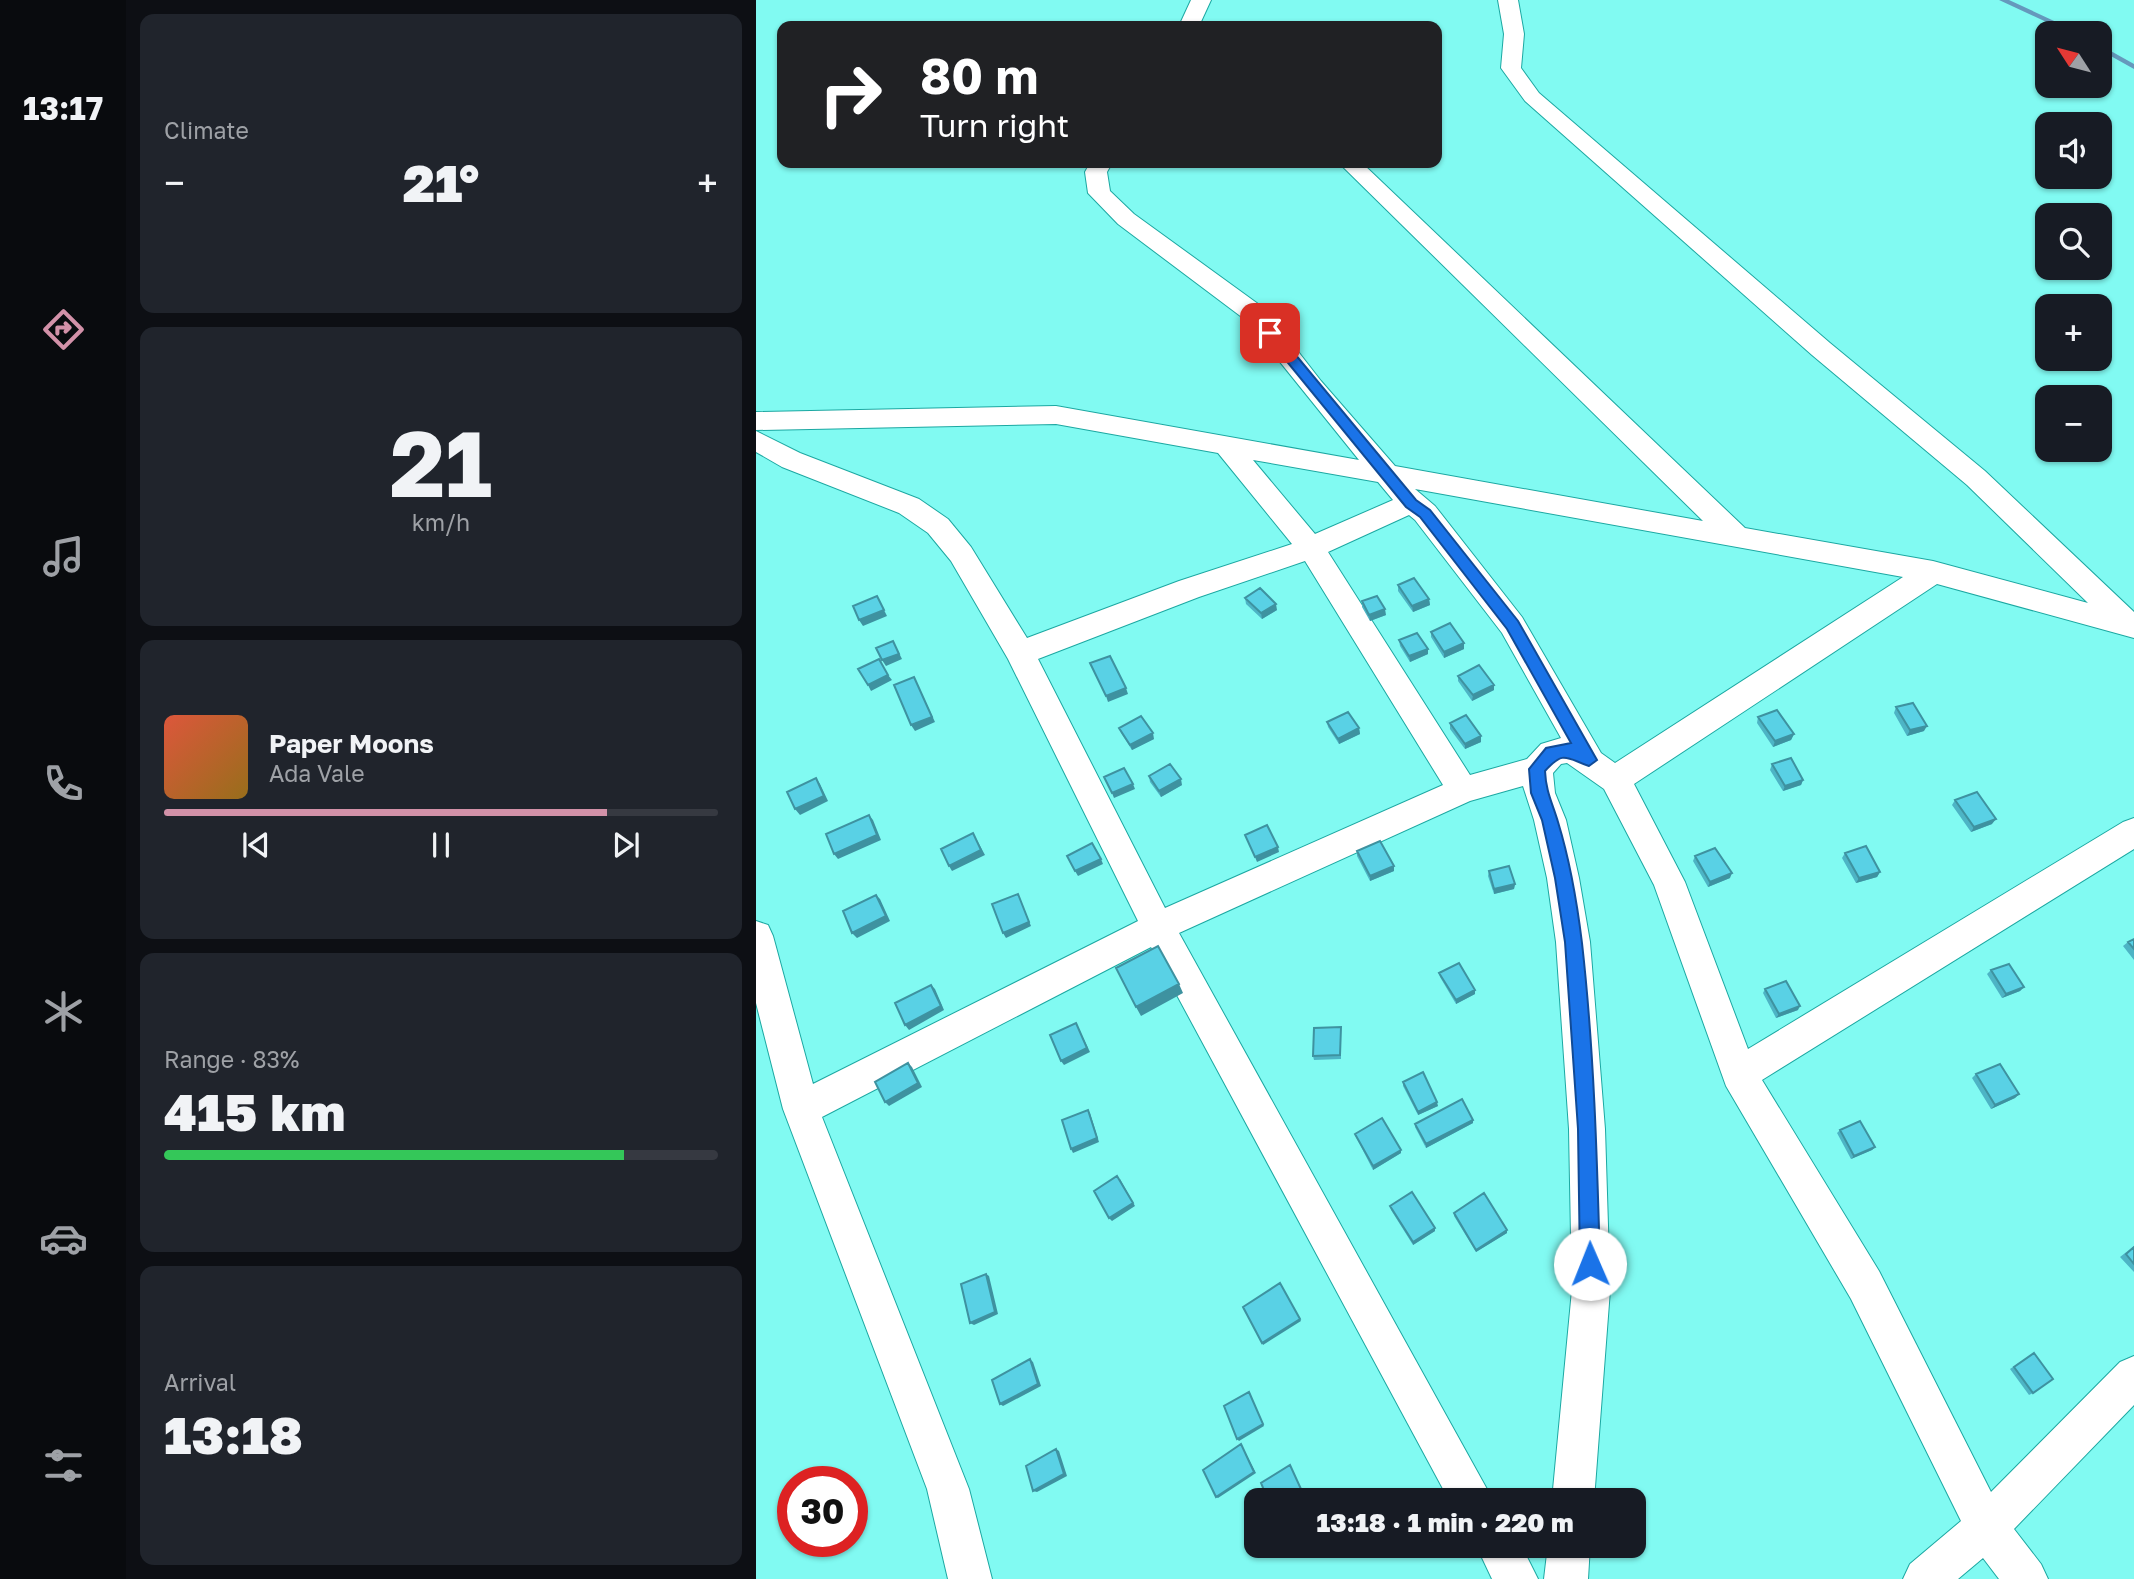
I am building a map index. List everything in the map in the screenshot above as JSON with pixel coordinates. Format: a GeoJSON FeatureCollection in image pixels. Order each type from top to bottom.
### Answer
{"type":"FeatureCollection","features":[{"type":"Feature","properties":{"kind":"street"},"geometry":{"type":"LineString","coordinates":[[1508,0],[1514,34],[1511,68],[1532,97],[1821,349],[1976,478],[2133,630]]}},
{"type":"Feature","properties":{"kind":"street"},"geometry":{"type":"LineString","coordinates":[[1098,168],[1096,172],[1099,193],[1126,219],[1256,315],[1312,387],[1385,473],[1411,503],[1425,513],[1512,625],[1669,882],[1739,1074],[1865,1285],[1986,1527],[2026,1579]]}},
{"type":"Feature","properties":{"kind":"street"},"geometry":{"type":"LineString","coordinates":[[1355,168],[1736,536]]}},
{"type":"Feature","properties":{"kind":"street"},"geometry":{"type":"LineString","coordinates":[[756,421],[1056,415],[1934,572],[2133,630]]}},
{"type":"Feature","properties":{"kind":"street"},"geometry":{"type":"LineString","coordinates":[[756,440],[791,460],[909,506],[938,526],[961,554],[1020,653],[1158,927],[1465,1488]]}},
{"type":"Feature","properties":{"kind":"street"},"geometry":{"type":"LineString","coordinates":[[1225,444],[1311,548],[1464,790]]}},
{"type":"Feature","properties":{"kind":"street"},"geometry":{"type":"LineString","coordinates":[[1020,653],[1189,589],[1311,548],[1411,503]]}},
{"type":"Feature","properties":{"kind":"street"},"geometry":{"type":"LineString","coordinates":[[1602,770],[1934,572]]}},
{"type":"Feature","properties":{"kind":"street"},"geometry":{"type":"LineString","coordinates":[[801,1109],[1158,927],[1464,790],[1537,769],[1552,753],[1571,750],[1602,770]]}},
{"type":"Feature","properties":{"kind":"street"},"geometry":{"type":"LineString","coordinates":[[1537,769],[1539,793],[1550,820],[1563,878],[1573,942],[1587,1129],[1591,1290],[1574,1488]]}},
{"type":"Feature","properties":{"kind":"street"},"geometry":{"type":"LineString","coordinates":[[1739,1074],[2134,832]]}},
{"type":"Feature","properties":{"kind":"street"},"geometry":{"type":"LineString","coordinates":[[756,936],[801,1109],[948,1489],[970,1579]]}},
{"type":"Feature","properties":{"kind":"street"},"geometry":{"type":"LineString","coordinates":[[1925,1579],[1986,1527],[2134,1376]]}},
{"type":"Feature","properties":{"kind":"street"},"geometry":{"type":"LineString","coordinates":[[1504,1558],[1516,1579]]}},
{"type":"Feature","properties":{"kind":"street"},"geometry":{"type":"LineString","coordinates":[[1566,1579],[1568,1558]]}},
{"type":"Feature","properties":{"kind":"building"},"geometry":{"type":"Polygon","coordinates":[[[1414,578],[1429,599],[1412,606],[1398,585],[1414,578]]]}},
{"type":"Feature","properties":{"kind":"building"},"geometry":{"type":"Polygon","coordinates":[[[1260,588],[1276,604],[1261,613],[1245,598],[1260,588]]]}},
{"type":"Feature","properties":{"kind":"building"},"geometry":{"type":"Polygon","coordinates":[[[877,596],[884,610],[859,620],[853,606],[877,596]]]}},
{"type":"Feature","properties":{"kind":"building"},"geometry":{"type":"Polygon","coordinates":[[[1377,596],[1385,609],[1369,615],[1362,601],[1377,596]]]}},
{"type":"Feature","properties":{"kind":"building"},"geometry":{"type":"Polygon","coordinates":[[[1450,623],[1464,643],[1444,652],[1431,632],[1450,623]]]}},
{"type":"Feature","properties":{"kind":"building"},"geometry":{"type":"Polygon","coordinates":[[[1417,633],[1428,649],[1409,656],[1399,640],[1417,633]]]}},
{"type":"Feature","properties":{"kind":"building"},"geometry":{"type":"Polygon","coordinates":[[[893,641],[899,654],[882,660],[876,648],[893,641]]]}},
{"type":"Feature","properties":{"kind":"building"},"geometry":{"type":"Polygon","coordinates":[[[1110,656],[1126,688],[1106,696],[1090,663],[1110,656]]]}},
{"type":"Feature","properties":{"kind":"building"},"geometry":{"type":"Polygon","coordinates":[[[879,659],[888,675],[868,685],[858,669],[879,659]]]}},
{"type":"Feature","properties":{"kind":"building"},"geometry":{"type":"Polygon","coordinates":[[[1479,665],[1494,685],[1473,695],[1458,676],[1479,665]]]}},
{"type":"Feature","properties":{"kind":"building"},"geometry":{"type":"Polygon","coordinates":[[[914,677],[932,717],[911,725],[894,685],[914,677]]]}},
{"type":"Feature","properties":{"kind":"building"},"geometry":{"type":"Polygon","coordinates":[[[1913,703],[1927,726],[1910,730],[1896,707],[1913,703]]]}},
{"type":"Feature","properties":{"kind":"building"},"geometry":{"type":"Polygon","coordinates":[[[1777,710],[1794,734],[1775,741],[1758,717],[1777,710]]]}},
{"type":"Feature","properties":{"kind":"building"},"geometry":{"type":"Polygon","coordinates":[[[1348,712],[1359,728],[1338,739],[1327,722],[1348,712]]]}},
{"type":"Feature","properties":{"kind":"building"},"geometry":{"type":"Polygon","coordinates":[[[1466,715],[1481,736],[1465,744],[1450,723],[1466,715]]]}},
{"type":"Feature","properties":{"kind":"building"},"geometry":{"type":"Polygon","coordinates":[[[1141,716],[1153,733],[1130,745],[1119,728],[1141,716]]]}},
{"type":"Feature","properties":{"kind":"building"},"geometry":{"type":"Polygon","coordinates":[[[1791,758],[1803,780],[1785,786],[1772,764],[1791,758]]]}},
{"type":"Feature","properties":{"kind":"building"},"geometry":{"type":"Polygon","coordinates":[[[1170,764],[1181,779],[1159,791],[1149,776],[1170,764]]]}},
{"type":"Feature","properties":{"kind":"building"},"geometry":{"type":"Polygon","coordinates":[[[1124,768],[1133,784],[1112,793],[1104,777],[1124,768]]]}},
{"type":"Feature","properties":{"kind":"building"},"geometry":{"type":"Polygon","coordinates":[[[816,778],[824,796],[795,809],[787,792],[816,778]]]}},
{"type":"Feature","properties":{"kind":"building"},"geometry":{"type":"Polygon","coordinates":[[[1977,792],[1996,819],[1974,827],[1955,800],[1977,792]]]}},
{"type":"Feature","properties":{"kind":"building"},"geometry":{"type":"Polygon","coordinates":[[[869,815],[877,835],[834,854],[826,834],[869,815]]]}},
{"type":"Feature","properties":{"kind":"building"},"geometry":{"type":"Polygon","coordinates":[[[1267,825],[1278,847],[1255,857],[1245,835],[1267,825]]]}},
{"type":"Feature","properties":{"kind":"building"},"geometry":{"type":"Polygon","coordinates":[[[973,833],[981,850],[949,866],[941,849],[973,833]]]}},
{"type":"Feature","properties":{"kind":"building"},"geometry":{"type":"Polygon","coordinates":[[[1380,841],[1394,866],[1370,876],[1357,851],[1380,841]]]}},
{"type":"Feature","properties":{"kind":"building"},"geometry":{"type":"Polygon","coordinates":[[[1092,843],[1101,859],[1075,871],[1067,856],[1092,843]]]}},
{"type":"Feature","properties":{"kind":"building"},"geometry":{"type":"Polygon","coordinates":[[[1866,846],[1880,872],[1859,878],[1845,853],[1866,846]]]}},
{"type":"Feature","properties":{"kind":"building"},"geometry":{"type":"Polygon","coordinates":[[[1715,848],[1732,873],[1710,882],[1695,856],[1715,848]]]}},
{"type":"Feature","properties":{"kind":"building"},"geometry":{"type":"Polygon","coordinates":[[[1509,866],[1515,884],[1494,889],[1489,871],[1509,866]]]}},
{"type":"Feature","properties":{"kind":"building"},"geometry":{"type":"Polygon","coordinates":[[[1018,894],[1029,922],[1003,933],[992,904],[1018,894]]]}},
{"type":"Feature","properties":{"kind":"building"},"geometry":{"type":"Polygon","coordinates":[[[876,895],[886,916],[852,933],[843,911],[876,895]]]}},
{"type":"Feature","properties":{"kind":"building"},"geometry":{"type":"Polygon","coordinates":[[[1158,946],[1179,984],[1136,1007],[1116,968],[1158,946]]]}},
{"type":"Feature","properties":{"kind":"building"},"geometry":{"type":"Polygon","coordinates":[[[1459,963],[1475,990],[1456,1000],[1439,973],[1459,963]]]}},
{"type":"Feature","properties":{"kind":"building"},"geometry":{"type":"Polygon","coordinates":[[[2009,964],[2024,987],[2006,994],[1991,970],[2009,964]]]}},
{"type":"Feature","properties":{"kind":"building"},"geometry":{"type":"Polygon","coordinates":[[[1786,981],[1800,1006],[1779,1014],[1765,989],[1786,981]]]}},
{"type":"Feature","properties":{"kind":"building"},"geometry":{"type":"Polygon","coordinates":[[[931,985],[941,1006],[905,1025],[895,1003],[931,985]]]}},
{"type":"Feature","properties":{"kind":"building"},"geometry":{"type":"Polygon","coordinates":[[[1076,1023],[1087,1048],[1061,1061],[1050,1035],[1076,1023]]]}},
{"type":"Feature","properties":{"kind":"building"},"geometry":{"type":"Polygon","coordinates":[[[1341,1027],[1340,1055],[1313,1056],[1314,1028],[1341,1027]]]}},
{"type":"Feature","properties":{"kind":"building"},"geometry":{"type":"Polygon","coordinates":[[[908,1063],[918,1083],[885,1102],[875,1082],[908,1063]]]}},
{"type":"Feature","properties":{"kind":"building"},"geometry":{"type":"Polygon","coordinates":[[[2000,1064],[2019,1094],[1995,1105],[1976,1074],[2000,1064]]]}},
{"type":"Feature","properties":{"kind":"building"},"geometry":{"type":"Polygon","coordinates":[[[1423,1072],[1437,1102],[1418,1112],[1403,1082],[1423,1072]]]}},
{"type":"Feature","properties":{"kind":"building"},"geometry":{"type":"Polygon","coordinates":[[[1462,1099],[1473,1120],[1426,1144],[1415,1124],[1462,1099]]]}},
{"type":"Feature","properties":{"kind":"building"},"geometry":{"type":"Polygon","coordinates":[[[1088,1110],[1097,1138],[1071,1149],[1062,1120],[1088,1110]]]}},
{"type":"Feature","properties":{"kind":"building"},"geometry":{"type":"Polygon","coordinates":[[[1382,1118],[1401,1150],[1373,1166],[1355,1134],[1382,1118]]]}},
{"type":"Feature","properties":{"kind":"building"},"geometry":{"type":"Polygon","coordinates":[[[1860,1121],[1875,1147],[1854,1156],[1840,1130],[1860,1121]]]}},
{"type":"Feature","properties":{"kind":"building"},"geometry":{"type":"Polygon","coordinates":[[[1117,1176],[1133,1203],[1109,1218],[1094,1191],[1117,1176]]]}},
{"type":"Feature","properties":{"kind":"building"},"geometry":{"type":"Polygon","coordinates":[[[1412,1192],[1435,1228],[1413,1242],[1390,1206],[1412,1192]]]}},
{"type":"Feature","properties":{"kind":"building"},"geometry":{"type":"Polygon","coordinates":[[[1484,1193],[1507,1230],[1476,1250],[1454,1213],[1484,1193]]]}},
{"type":"Feature","properties":{"kind":"building"},"geometry":{"type":"Polygon","coordinates":[[[2134,1247],[2134,1264],[2126,1254],[2134,1247]]]}},
{"type":"Feature","properties":{"kind":"building"},"geometry":{"type":"Polygon","coordinates":[[[986,1274],[995,1312],[970,1323],[961,1284],[986,1274]]]}},
{"type":"Feature","properties":{"kind":"building"},"geometry":{"type":"Polygon","coordinates":[[[1280,1283],[1300,1319],[1262,1343],[1243,1307],[1280,1283]]]}},
{"type":"Feature","properties":{"kind":"building"},"geometry":{"type":"Polygon","coordinates":[[[2034,1353],[2053,1379],[2033,1393],[2014,1367],[2034,1353]]]}},
{"type":"Feature","properties":{"kind":"building"},"geometry":{"type":"Polygon","coordinates":[[[1030,1359],[1038,1384],[1000,1404],[992,1380],[1030,1359]]]}},
{"type":"Feature","properties":{"kind":"building"},"geometry":{"type":"Polygon","coordinates":[[[1249,1392],[1263,1424],[1237,1439],[1224,1406],[1249,1392]]]}},
{"type":"Feature","properties":{"kind":"building"},"geometry":{"type":"Polygon","coordinates":[[[1241,1444],[1254,1472],[1216,1497],[1203,1470],[1241,1444]]]}},
{"type":"Feature","properties":{"kind":"building"},"geometry":{"type":"Polygon","coordinates":[[[1056,1449],[1064,1474],[1033,1491],[1026,1466],[1056,1449]]]}},
{"type":"Feature","properties":{"kind":"building"},"geometry":{"type":"Polygon","coordinates":[[[1290,1465],[1301,1488],[1263,1488],[1261,1483],[1290,1465]]]}},
{"type":"Feature","properties":{"kind":"waterway"},"geometry":{"type":"LineString","coordinates":[[2003,0],[2049,21]]}},
{"type":"Feature","properties":{"kind":"waterway"},"geometry":{"type":"LineString","coordinates":[[2112,54],[2134,67]]}},
{"type":"Feature","properties":{"kind":"route"},"geometry":{"type":"LineString","coordinates":[[1270,333],[1312,387],[1411,503],[1425,513],[1512,625],[1589,760],[1571,750],[1552,753],[1537,769],[1539,793],[1550,820],[1563,878],[1573,942],[1587,1129],[1590,1264]]}}]}
